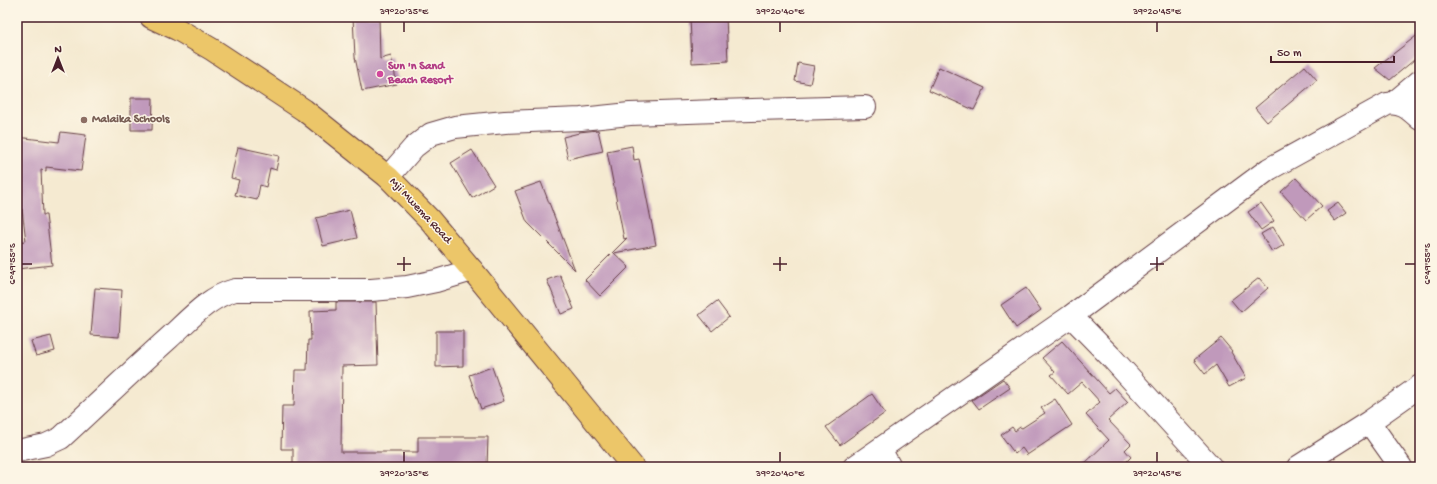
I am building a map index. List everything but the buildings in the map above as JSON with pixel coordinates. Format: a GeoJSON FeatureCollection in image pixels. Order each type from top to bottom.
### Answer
{"type":"FeatureCollection","features":[{"type":"Feature","properties":{"kind":"main road","name":"Mji Mwema Road"},"geometry":{"type":"LineString","coordinates":[[151,17],[177,29],[213,50],[304,110],[388,177],[430,220],[633,467]]}},
{"type":"Feature","properties":{"kind":"street"},"geometry":{"type":"LineString","coordinates":[[854,467],[885,458],[1071,316],[1269,169],[1383,106],[1394,102],[1420,82]]}},
{"type":"Feature","properties":{"kind":"street"},"geometry":{"type":"LineString","coordinates":[[1394,102],[1402,105],[1420,119]]}},
{"type":"Feature","properties":{"kind":"street"},"geometry":{"type":"LineString","coordinates":[[388,177],[414,147],[431,134],[455,126],[638,114],[865,107]]}},
{"type":"Feature","properties":{"kind":"street"},"geometry":{"type":"LineString","coordinates":[[20,452],[46,445],[61,438],[206,305],[224,293],[235,290],[371,290],[400,288],[436,281],[472,270]]}},
{"type":"Feature","properties":{"kind":"street"},"geometry":{"type":"LineString","coordinates":[[1071,316],[1112,358],[1212,467]]}},
{"type":"Feature","properties":{"kind":"street"},"geometry":{"type":"LineString","coordinates":[[1298,467],[1368,422],[1420,386]]}},
{"type":"Feature","properties":{"kind":"street"},"geometry":{"type":"LineString","coordinates":[[1368,422],[1401,467]]}},
{"type":"Feature","properties":{"kind":"place","name":"Sun 'n Sand Beach Resort"},"geometry":{"type":"Point","coordinates":[380,74]}},
{"type":"Feature","properties":{"kind":"place","name":"Malaika Schools"},"geometry":{"type":"Point","coordinates":[84,120]}}]}
